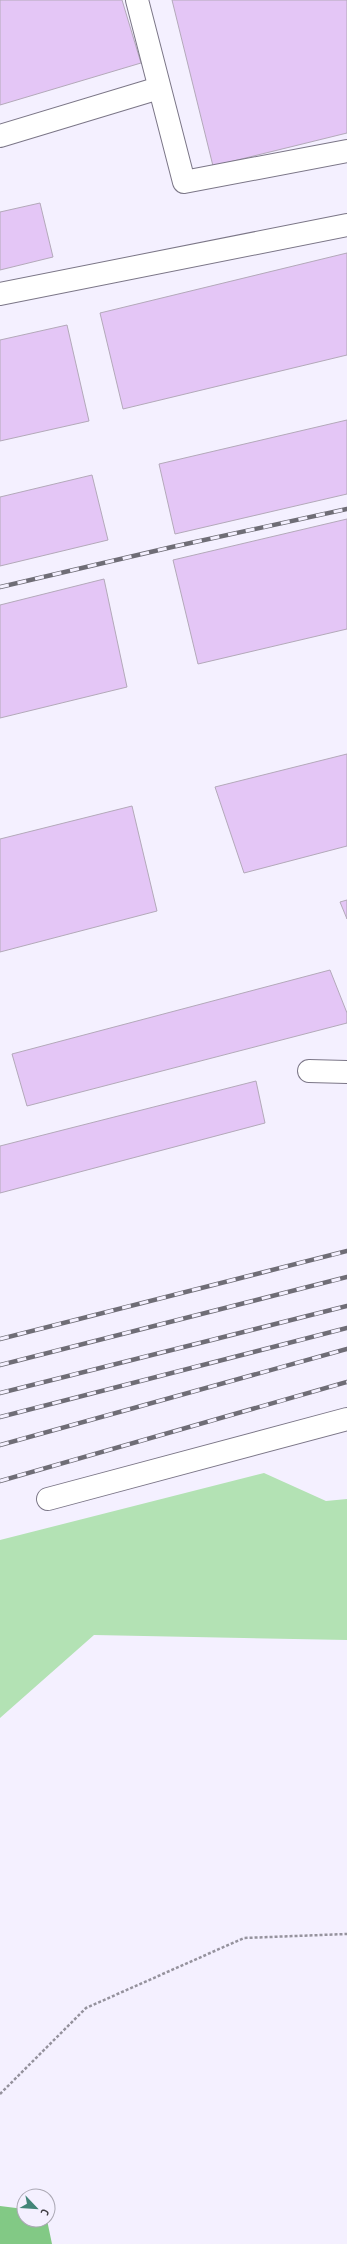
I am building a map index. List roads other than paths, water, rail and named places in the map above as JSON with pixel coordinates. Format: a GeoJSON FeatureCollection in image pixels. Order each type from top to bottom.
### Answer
{"type":"FeatureCollection","features":[{"type":"Feature","properties":{"kind":"lane"},"geometry":{"type":"LineString","coordinates":[[138,0],[159,88],[184,182],[347,151]]}},
{"type":"Feature","properties":{"kind":"lane"},"geometry":{"type":"LineString","coordinates":[[0,136],[159,88]]}},
{"type":"Feature","properties":{"kind":"lane"},"geometry":{"type":"LineString","coordinates":[[0,294],[347,225]]}},
{"type":"Feature","properties":{"kind":"lane"},"geometry":{"type":"LineString","coordinates":[[309,1072],[347,1072]]}},
{"type":"Feature","properties":{"kind":"lane"},"geometry":{"type":"LineString","coordinates":[[48,1499],[347,1419]]}},
{"type":"Feature","properties":{"kind":"railway"},"geometry":{"type":"LineString","coordinates":[[0,587],[172,547],[347,509]]}},
{"type":"Feature","properties":{"kind":"railway"},"geometry":{"type":"LineString","coordinates":[[0,1339],[347,1251]]}},
{"type":"Feature","properties":{"kind":"railway"},"geometry":{"type":"LineString","coordinates":[[0,1365],[347,1277]]}},
{"type":"Feature","properties":{"kind":"railway"},"geometry":{"type":"LineString","coordinates":[[0,1393],[347,1306]]}},
{"type":"Feature","properties":{"kind":"railway"},"geometry":{"type":"LineString","coordinates":[[0,1417],[347,1328]]}},
{"type":"Feature","properties":{"kind":"railway"},"geometry":{"type":"LineString","coordinates":[[0,1445],[347,1349]]}},
{"type":"Feature","properties":{"kind":"railway"},"geometry":{"type":"LineString","coordinates":[[0,1481],[347,1382]]}}]}
